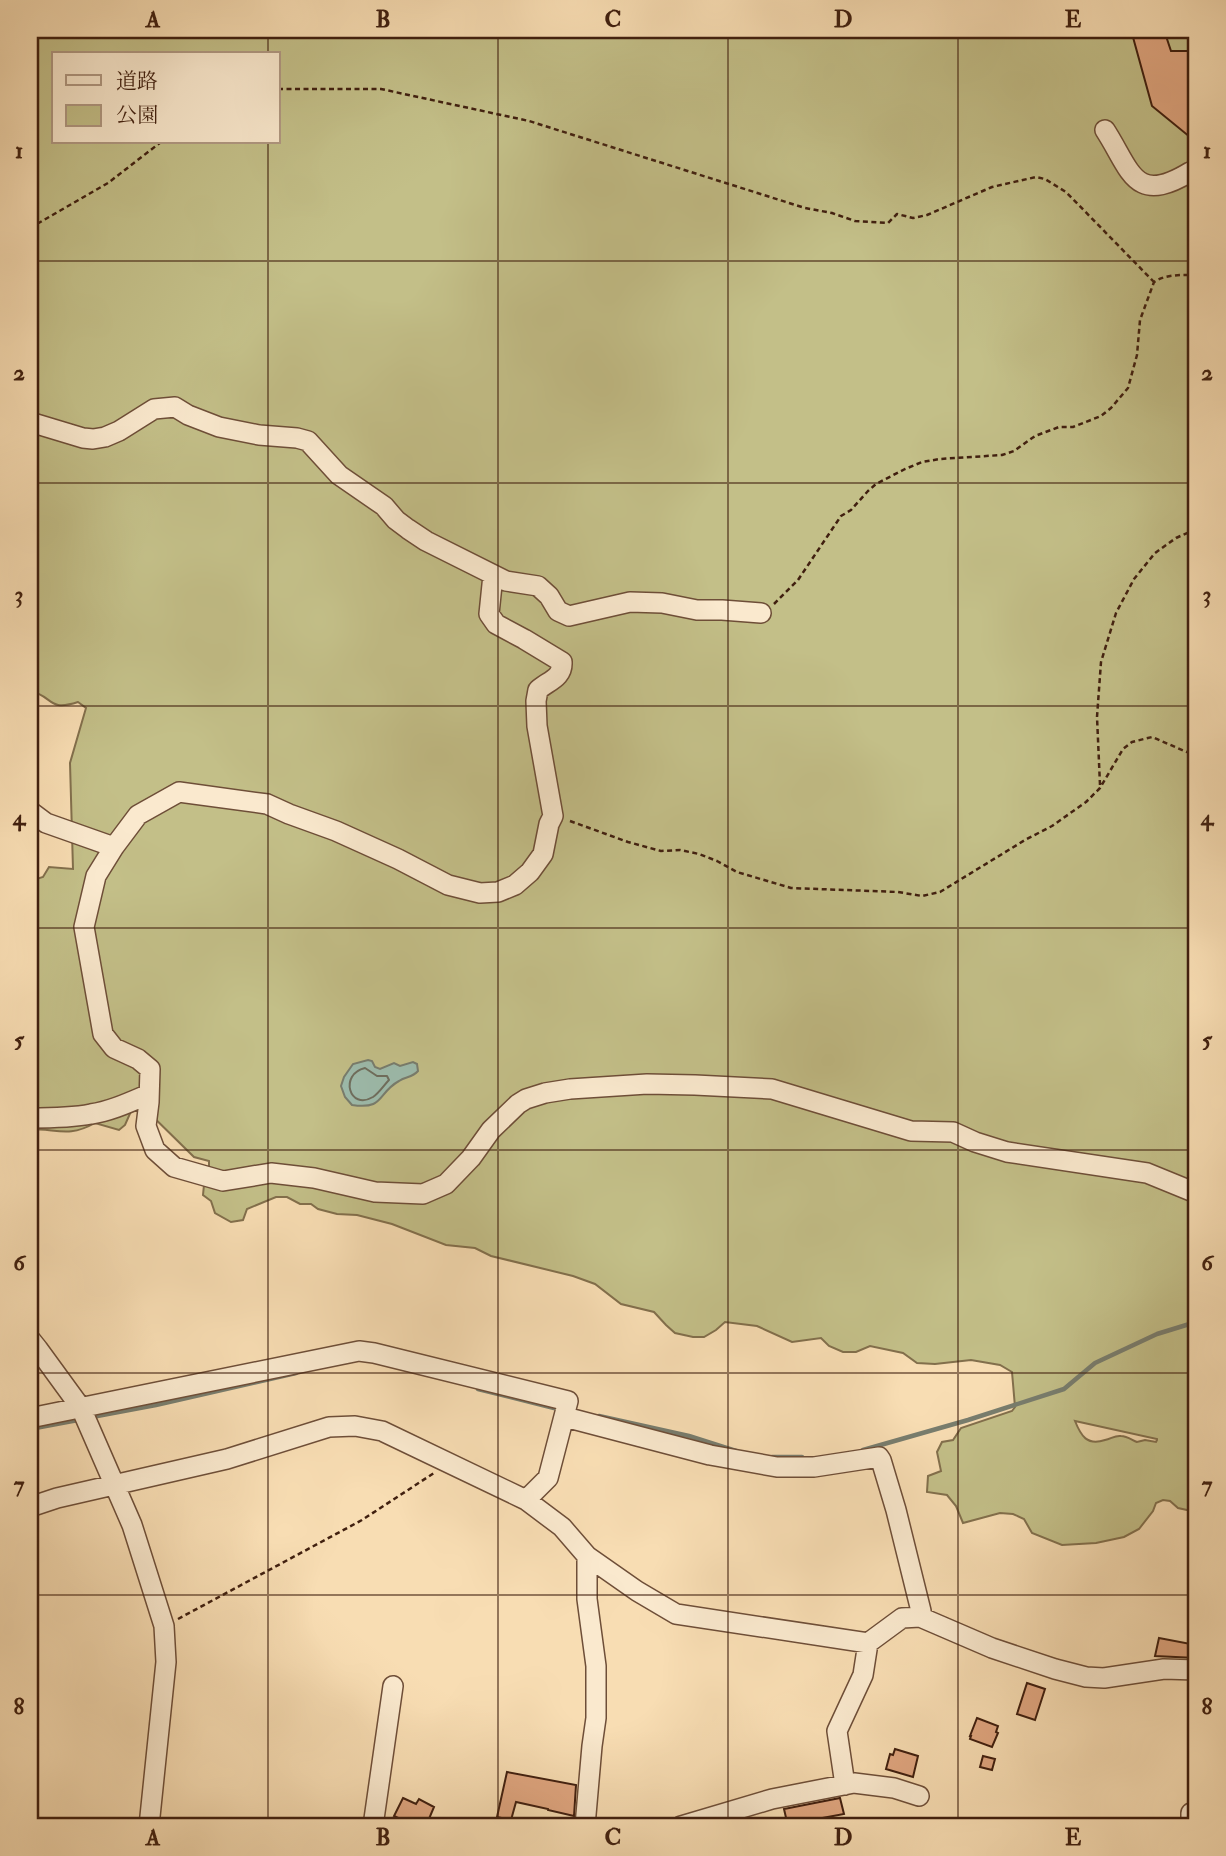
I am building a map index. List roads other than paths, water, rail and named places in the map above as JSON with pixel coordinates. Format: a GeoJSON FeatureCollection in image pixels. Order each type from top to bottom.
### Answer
{"type":"FeatureCollection","features":[{"type":"Feature","properties":{"kind":"street"},"geometry":{"type":"LineString","coordinates":[[1105,130],[1126,166],[1145,185],[1156,187],[1190,172],[1196,174]]}},
{"type":"Feature","properties":{"kind":"street"},"geometry":{"type":"LineString","coordinates":[[30,422],[93,439],[105,438],[154,409],[175,407],[188,415],[234,430],[308,440],[339,475],[384,506],[408,529],[426,541],[506,581],[537,586],[549,596],[558,611],[569,616],[630,602],[662,603],[698,610],[761,613]]}},
{"type":"Feature","properties":{"kind":"street"},"geometry":{"type":"LineString","coordinates":[[494,575],[489,614],[496,624],[562,662],[560,674],[538,690],[536,701],[537,726],[553,816],[543,854],[516,885],[498,892],[480,894],[447,885],[336,831],[267,804],[180,792],[138,815],[96,876],[84,927],[103,1034],[114,1048],[138,1059],[150,1069],[146,1126],[155,1150],[174,1167],[223,1181],[271,1173],[314,1178],[375,1192],[422,1194],[446,1184],[471,1158],[491,1130],[518,1104],[526,1100],[569,1089],[647,1084],[772,1089],[911,1131],[953,1132],[1007,1152],[1147,1174],[1196,1193]]}},
{"type":"Feature","properties":{"kind":"street"},"geometry":{"type":"LineString","coordinates":[[30,811],[46,823],[114,847]]}},
{"type":"Feature","properties":{"kind":"street"},"geometry":{"type":"LineString","coordinates":[[30,1118],[93,1114],[149,1094]]}},
{"type":"Feature","properties":{"kind":"street"},"geometry":{"type":"LineString","coordinates":[[30,1339],[81,1408],[132,1525],[164,1626],[166,1662],[149,1826]]}},
{"type":"Feature","properties":{"kind":"street"},"geometry":{"type":"LineString","coordinates":[[30,1418],[359,1351],[568,1401],[548,1478],[526,1500]]}},
{"type":"Feature","properties":{"kind":"street"},"geometry":{"type":"LineString","coordinates":[[565,1418],[710,1455],[778,1467],[814,1467],[878,1457],[896,1510],[921,1611],[920,1617]]}},
{"type":"Feature","properties":{"kind":"street"},"geometry":{"type":"LineString","coordinates":[[30,1507],[57,1498],[227,1459],[330,1427],[355,1426],[382,1431],[526,1500],[562,1527],[587,1556],[636,1591],[676,1614],[868,1643]]}},
{"type":"Feature","properties":{"kind":"street"},"geometry":{"type":"LineString","coordinates":[[585,1826],[596,1718],[596,1666],[587,1599],[587,1556]]}},
{"type":"Feature","properties":{"kind":"street"},"geometry":{"type":"LineString","coordinates":[[845,1785],[836,1731],[863,1675],[868,1643],[902,1618],[920,1617],[992,1647],[1086,1677],[1104,1678],[1164,1669],[1196,1670]]}},
{"type":"Feature","properties":{"kind":"street"},"geometry":{"type":"LineString","coordinates":[[373,1826],[393,1686]]}},
{"type":"Feature","properties":{"kind":"street"},"geometry":{"type":"LineString","coordinates":[[681,1826],[772,1799],[854,1783],[894,1788],[919,1796]]}},
{"type":"Feature","properties":{"kind":"water"},"geometry":{"type":"Polygon","coordinates":[[[368,1060],[380,1069],[394,1063],[400,1066],[413,1062],[417,1064],[418,1071],[392,1086],[376,1103],[352,1105],[341,1086],[344,1077],[353,1064],[368,1060]]]}},
{"type":"Feature","properties":{"kind":"waterway"},"geometry":{"type":"LineString","coordinates":[[863,1450],[1064,1389],[1095,1363],[1157,1334],[1196,1322]]}},
{"type":"Feature","properties":{"kind":"waterway"},"geometry":{"type":"LineString","coordinates":[[92,1417],[296,1373]]}},
{"type":"Feature","properties":{"kind":"waterway"},"geometry":{"type":"LineString","coordinates":[[478,1389],[554,1408]]}},
{"type":"Feature","properties":{"kind":"waterway"},"geometry":{"type":"LineString","coordinates":[[599,1416],[689,1436],[736,1451]]}},
{"type":"Feature","properties":{"kind":"waterway"},"geometry":{"type":"LineString","coordinates":[[30,1429],[78,1420]]}},
{"type":"Feature","properties":{"kind":"waterway"},"geometry":{"type":"LineString","coordinates":[[772,1457],[802,1457]]}}]}
